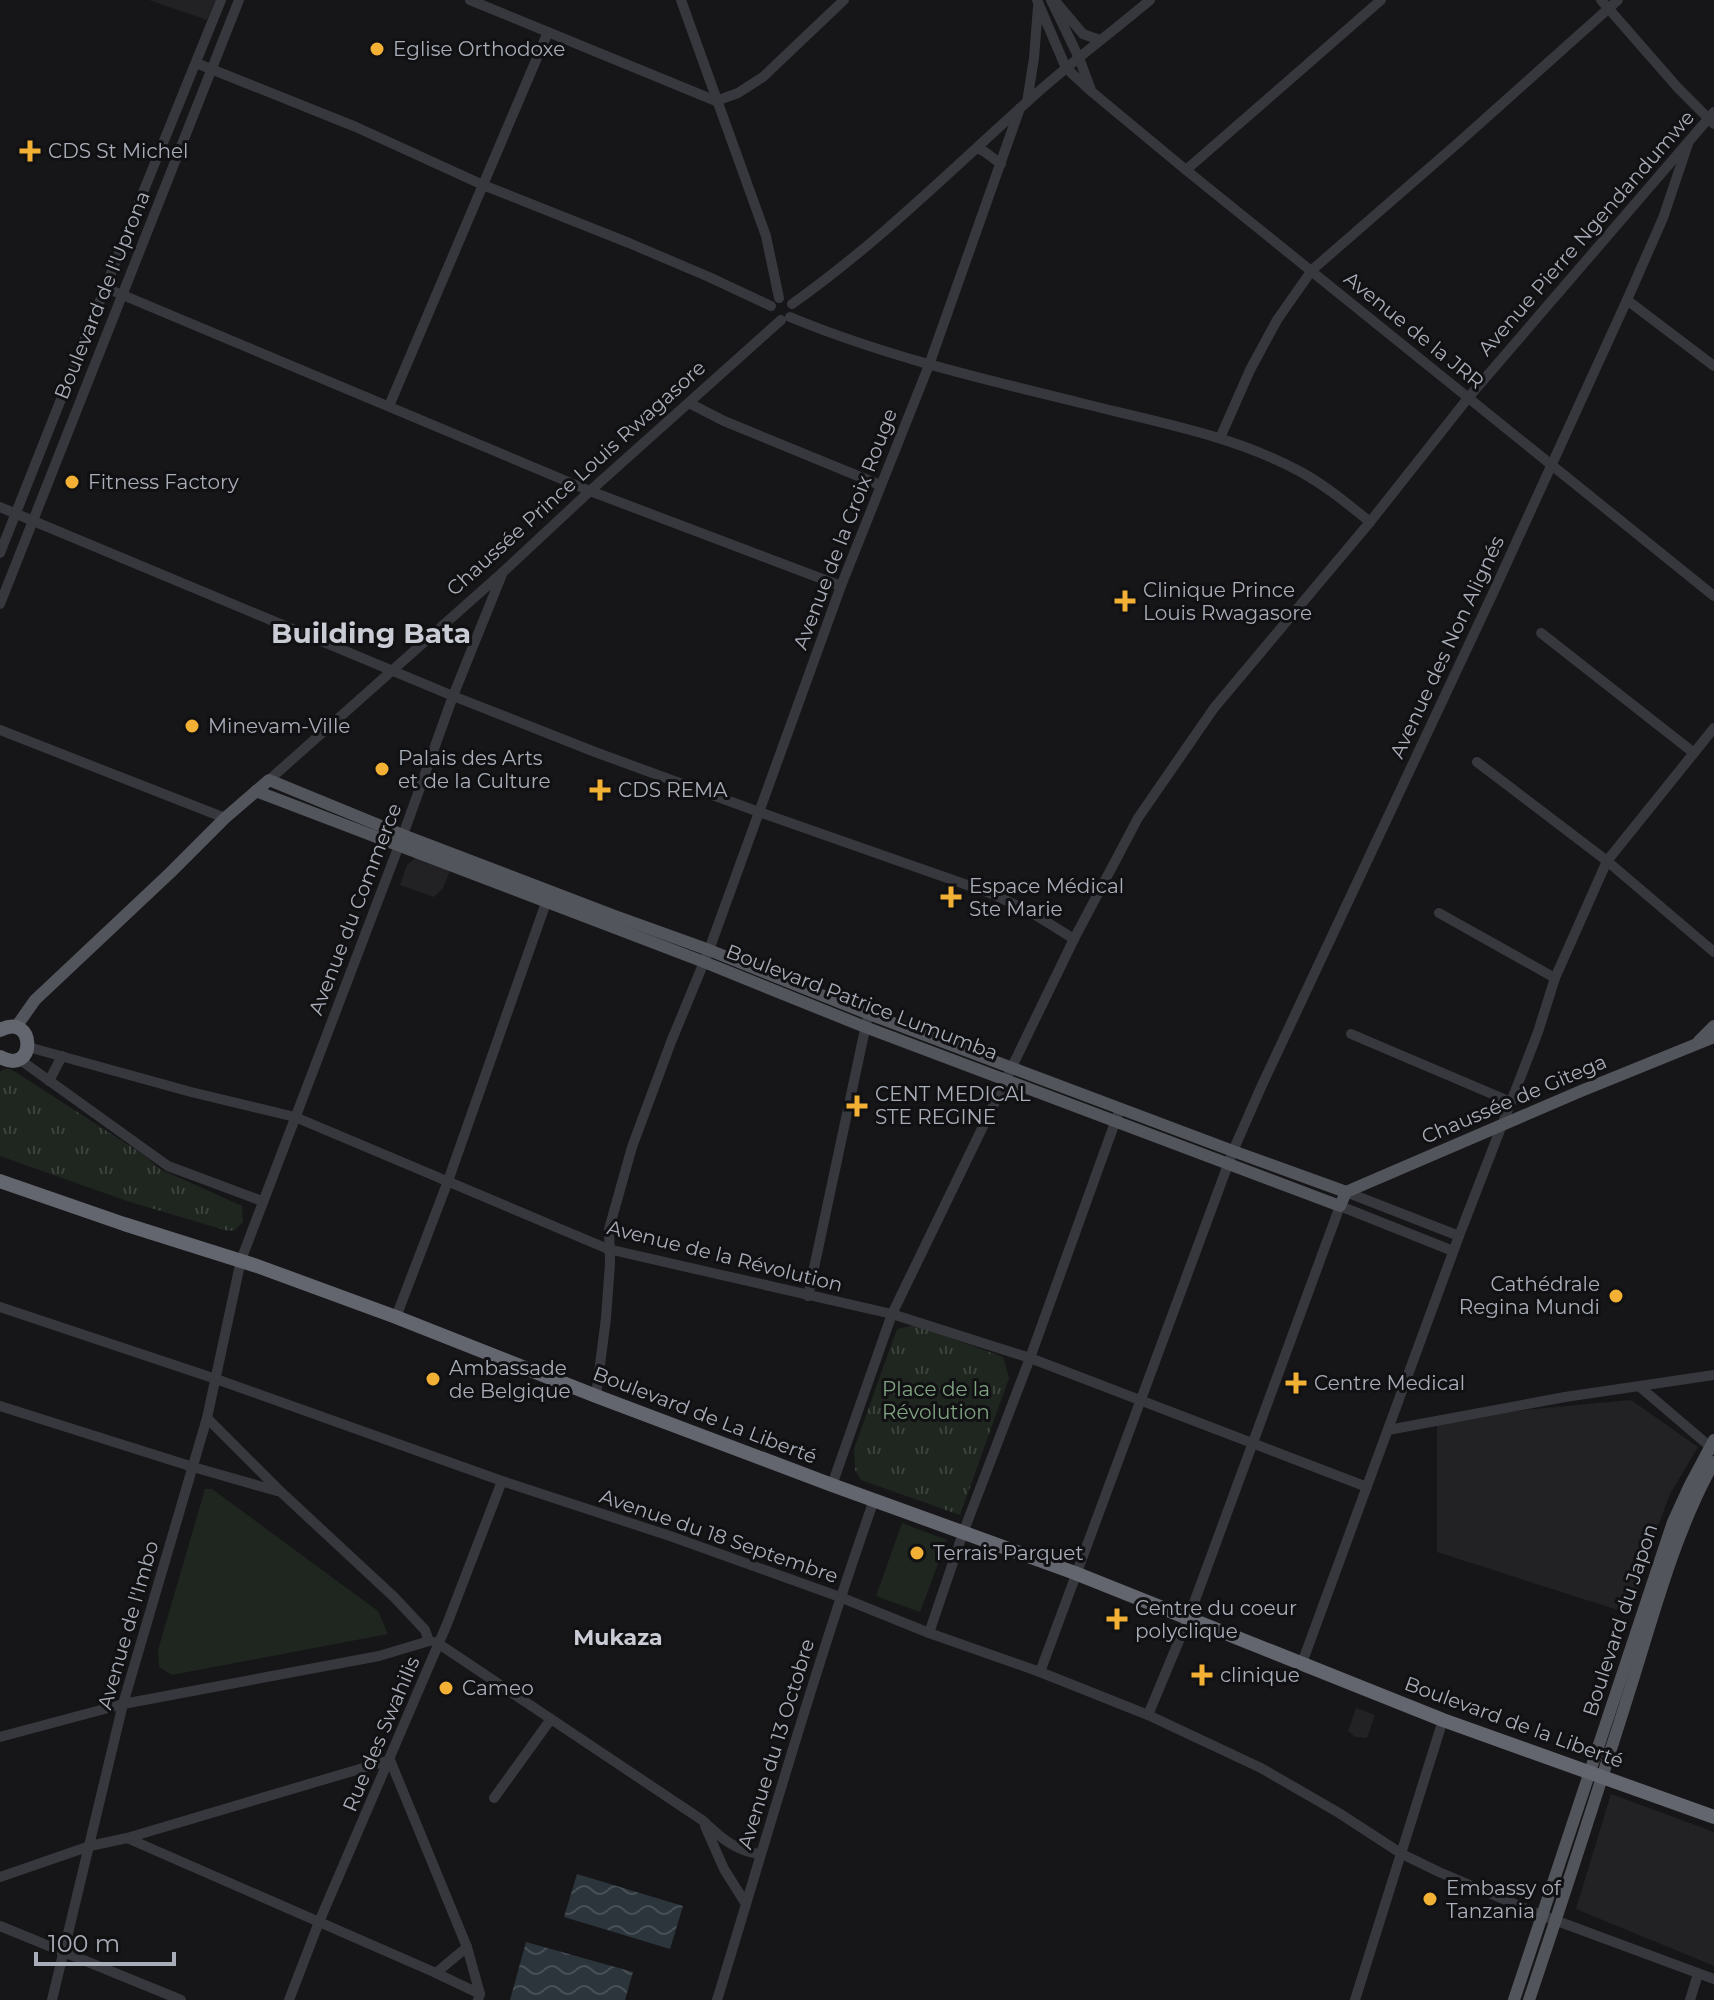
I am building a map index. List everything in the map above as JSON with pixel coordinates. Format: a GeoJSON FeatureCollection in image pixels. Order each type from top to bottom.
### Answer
{"type":"FeatureCollection","features":[{"type":"Feature","properties":{"kind":"highway"},"geometry":{"type":"LineString","coordinates":[[0,1030],[16,1027],[26,1035],[24,1053],[9,1061],[0,1057]]}},
{"type":"Feature","properties":{"kind":"highway","name":"Boulevard de La Liberté"},"geometry":{"type":"LineString","coordinates":[[0,1181],[241,1260],[396,1317],[832,1485],[1075,1573],[1302,1663]]}},
{"type":"Feature","properties":{"kind":"highway","name":"Boulevard de la Liberté"},"geometry":{"type":"LineString","coordinates":[[1302,1663],[1443,1720],[1714,1817]]}},
{"type":"Feature","properties":{"kind":"main road","name":"Boulevard Patrice Lumumba"},"geometry":{"type":"LineString","coordinates":[[269,780],[401,841]]}},
{"type":"Feature","properties":{"kind":"main road","name":"Chaussée Prince Louis Rwagasore"},"geometry":{"type":"LineString","coordinates":[[16,1027],[35,1000],[225,818],[269,780]]}},
{"type":"Feature","properties":{"kind":"main road","name":"Boulevard Patrice Lumumba"},"geometry":{"type":"LineString","coordinates":[[256,791],[401,841],[706,956],[867,1020],[1005,1080],[1115,1122],[1346,1192]]}},
{"type":"Feature","properties":{"kind":"main road","name":"Boulevard Patrice Lumumba"},"geometry":{"type":"LineString","coordinates":[[867,1020],[1011,1066],[1120,1108],[1340,1206]]}},
{"type":"Feature","properties":{"kind":"main road","name":"Chaussée de Gitega"},"geometry":{"type":"LineString","coordinates":[[1697,1043],[1714,1026]]}},
{"type":"Feature","properties":{"kind":"main road","name":"Chaussée de Gitega"},"geometry":{"type":"LineString","coordinates":[[1346,1192],[1714,1037]]}},
{"type":"Feature","properties":{"kind":"main road"},"geometry":{"type":"LineString","coordinates":[[1340,1206],[1346,1192]]}},
{"type":"Feature","properties":{"kind":"main road","name":"Boulevard du Japon"},"geometry":{"type":"LineString","coordinates":[[1529,2000],[1556,1919],[1596,1774],[1671,1544],[1681,1503],[1713,1446]]}},
{"type":"Feature","properties":{"kind":"main road","name":"Boulevard du Japon"},"geometry":{"type":"LineString","coordinates":[[1671,1544],[1714,1462]]}},
{"type":"Feature","properties":{"kind":"main road","name":"Boulevard du Japon"},"geometry":{"type":"LineString","coordinates":[[1514,2000],[1541,1915],[1596,1774]]}},
{"type":"Feature","properties":{"kind":"street","name":"Boulevard de l'Uprona"},"geometry":{"type":"LineString","coordinates":[[0,553],[221,0]]}},
{"type":"Feature","properties":{"kind":"street","name":"Boulevard de l'Uprona"},"geometry":{"type":"LineString","coordinates":[[0,604],[239,0]]}},
{"type":"Feature","properties":{"kind":"street"},"geometry":{"type":"LineString","coordinates":[[470,0],[716,101],[738,93],[763,77],[844,0]]}},
{"type":"Feature","properties":{"kind":"street"},"geometry":{"type":"LineString","coordinates":[[681,0],[766,236],[775,302],[774,317],[929,365],[1220,438],[1303,473],[1339,496],[1370,522]]}},
{"type":"Feature","properties":{"kind":"street"},"geometry":{"type":"LineString","coordinates":[[1052,0],[1083,34],[1100,40]]}},
{"type":"Feature","properties":{"kind":"street","name":"Avenue de la JRR"},"geometry":{"type":"LineString","coordinates":[[1052,0],[1092,92]]}},
{"type":"Feature","properties":{"kind":"street"},"geometry":{"type":"LineString","coordinates":[[792,304],[820,284],[1023,105],[1150,0]]}},
{"type":"Feature","properties":{"kind":"street"},"geometry":{"type":"LineString","coordinates":[[1186,170],[1381,0]]}},
{"type":"Feature","properties":{"kind":"street"},"geometry":{"type":"LineString","coordinates":[[1220,438],[1250,370],[1277,320],[1312,270],[1605,4],[1618,0]]}},
{"type":"Feature","properties":{"kind":"street"},"geometry":{"type":"LineString","coordinates":[[1038,2],[1066,68]]}},
{"type":"Feature","properties":{"kind":"street","name":"Avenue de la Croix Rouge"},"geometry":{"type":"LineString","coordinates":[[596,1396],[606,1318],[609,1229],[632,1147],[706,956],[841,586],[929,365],[1023,105],[1034,58],[1038,2]]}},
{"type":"Feature","properties":{"kind":"street"},"geometry":{"type":"LineString","coordinates":[[1605,4],[1678,88],[1712,119]]}},
{"type":"Feature","properties":{"kind":"street"},"geometry":{"type":"LineString","coordinates":[[389,406],[548,32]]}},
{"type":"Feature","properties":{"kind":"street"},"geometry":{"type":"LineString","coordinates":[[196,63],[356,127],[483,185],[709,277],[775,302],[786,298],[793,309],[785,319]]}},
{"type":"Feature","properties":{"kind":"street","name":"Avenue de la JRR"},"geometry":{"type":"LineString","coordinates":[[1066,68],[1186,170],[1714,596]]}},
{"type":"Feature","properties":{"kind":"street","name":"Avenue Pierre Ngendandumwe"},"geometry":{"type":"LineString","coordinates":[[832,1485],[892,1314],[1011,1066],[1138,818],[1203,722],[1370,522],[1468,398],[1689,141],[1712,119]]}},
{"type":"Feature","properties":{"kind":"street","name":"Avenue des Non Alignés"},"geometry":{"type":"LineString","coordinates":[[1040,1672],[1231,1157],[1627,300],[1663,218],[1689,141]]}},
{"type":"Feature","properties":{"kind":"street"},"geometry":{"type":"LineString","coordinates":[[977,148],[1001,164]]}},
{"type":"Feature","properties":{"kind":"street"},"geometry":{"type":"LineString","coordinates":[[106,288],[590,491],[841,586]]}},
{"type":"Feature","properties":{"kind":"street"},"geometry":{"type":"LineString","coordinates":[[1627,300],[1714,366]]}},
{"type":"Feature","properties":{"kind":"street","name":"Chaussée Prince Louis Rwagasore"},"geometry":{"type":"LineString","coordinates":[[269,780],[785,319]]}},
{"type":"Feature","properties":{"kind":"street"},"geometry":{"type":"LineString","coordinates":[[689,403],[724,421],[880,485]]}},
{"type":"Feature","properties":{"kind":"street"},"geometry":{"type":"LineString","coordinates":[[0,507],[453,696],[759,812],[990,893],[1029,911],[1074,939]]}},
{"type":"Feature","properties":{"kind":"street","name":"Avenue du Commerce"},"geometry":{"type":"LineString","coordinates":[[241,1260],[453,696],[503,572]]}},
{"type":"Feature","properties":{"kind":"street"},"geometry":{"type":"LineString","coordinates":[[1541,633],[1694,753]]}},
{"type":"Feature","properties":{"kind":"street"},"geometry":{"type":"LineString","coordinates":[[1302,1663],[1453,1251],[1538,1032],[1555,978],[1607,861],[1714,728]]}},
{"type":"Feature","properties":{"kind":"street"},"geometry":{"type":"LineString","coordinates":[[0,730],[225,818]]}},
{"type":"Feature","properties":{"kind":"street"},"geometry":{"type":"LineString","coordinates":[[1477,762],[1607,861],[1714,952]]}},
{"type":"Feature","properties":{"kind":"street"},"geometry":{"type":"LineString","coordinates":[[396,1317],[448,1181],[548,896]]}},
{"type":"Feature","properties":{"kind":"street"},"geometry":{"type":"LineString","coordinates":[[1439,913],[1555,978]]}},
{"type":"Feature","properties":{"kind":"street"},"geometry":{"type":"LineString","coordinates":[[808,1296],[867,1020]]}},
{"type":"Feature","properties":{"kind":"street"},"geometry":{"type":"LineString","coordinates":[[1351,1034],[1511,1102]]}},
{"type":"Feature","properties":{"kind":"street"},"geometry":{"type":"LineString","coordinates":[[24,1053],[49,1081],[168,1166],[262,1201]]}},
{"type":"Feature","properties":{"kind":"street","name":"Avenue de la Révolution"},"geometry":{"type":"LineString","coordinates":[[24,1053],[62,1056],[295,1117],[608,1249],[892,1314],[1030,1358],[1367,1487]]}},
{"type":"Feature","properties":{"kind":"street"},"geometry":{"type":"LineString","coordinates":[[49,1081],[62,1056]]}},
{"type":"Feature","properties":{"kind":"street"},"geometry":{"type":"LineString","coordinates":[[929,1633],[1120,1108]]}},
{"type":"Feature","properties":{"kind":"street","name":"Boulevard Patrice Lumumba"},"geometry":{"type":"LineString","coordinates":[[1346,1192],[1459,1236]]}},
{"type":"Feature","properties":{"kind":"street"},"geometry":{"type":"LineString","coordinates":[[1148,1715],[1188,1619],[1340,1206]]}},
{"type":"Feature","properties":{"kind":"street","name":"Boulevard Patrice Lumumba"},"geometry":{"type":"LineString","coordinates":[[1340,1206],[1453,1251]]}},
{"type":"Feature","properties":{"kind":"street","name":"Avenue de l'Imbo"},"geometry":{"type":"LineString","coordinates":[[52,2000],[123,1704],[207,1418],[241,1260]]}},
{"type":"Feature","properties":{"kind":"street","name":"Avenue du 18 Septembre"},"geometry":{"type":"LineString","coordinates":[[0,1307],[670,1536],[1040,1672],[1148,1715],[1261,1768],[1402,1854],[1439,1872],[1541,1915],[1714,1979]]}},
{"type":"Feature","properties":{"kind":"street"},"geometry":{"type":"LineString","coordinates":[[1388,1430],[1488,1410],[1714,1375]]}},
{"type":"Feature","properties":{"kind":"street"},"geometry":{"type":"LineString","coordinates":[[1640,1387],[1713,1446]]}},
{"type":"Feature","properties":{"kind":"street"},"geometry":{"type":"LineString","coordinates":[[0,1406],[281,1492]]}},
{"type":"Feature","properties":{"kind":"street"},"geometry":{"type":"LineString","coordinates":[[207,1418],[394,1597],[434,1642],[702,1820],[727,1843],[760,1854]]}},
{"type":"Feature","properties":{"kind":"street","name":"Rue des Swahilis"},"geometry":{"type":"LineString","coordinates":[[289,2000],[502,1481]]}},
{"type":"Feature","properties":{"kind":"street","name":"Avenue du 13 Octobre"},"geometry":{"type":"LineString","coordinates":[[717,2000],[840,1597],[874,1500]]}},
{"type":"Feature","properties":{"kind":"street"},"geometry":{"type":"LineString","coordinates":[[0,1737],[123,1704],[379,1656],[434,1642]]}},
{"type":"Feature","properties":{"kind":"street"},"geometry":{"type":"LineString","coordinates":[[494,1798],[551,1719]]}},
{"type":"Feature","properties":{"kind":"street"},"geometry":{"type":"LineString","coordinates":[[1355,2000],[1443,1720]]}},
{"type":"Feature","properties":{"kind":"street"},"geometry":{"type":"LineString","coordinates":[[0,1877],[90,1846],[127,1838],[390,1760],[467,1947],[479,1997]]}},
{"type":"Feature","properties":{"kind":"street"},"geometry":{"type":"LineString","coordinates":[[702,1820],[724,1869],[746,1904]]}},
{"type":"Feature","properties":{"kind":"street"},"geometry":{"type":"LineString","coordinates":[[127,1838],[436,1973],[479,1997]]}},
{"type":"Feature","properties":{"kind":"street"},"geometry":{"type":"LineString","coordinates":[[0,1926],[181,2000]]}},
{"type":"Feature","properties":{"kind":"street"},"geometry":{"type":"LineString","coordinates":[[436,1973],[467,1947]]}},
{"type":"Feature","properties":{"kind":"street"},"geometry":{"type":"LineString","coordinates":[[1690,2000],[1698,1974]]}},
{"type":"Feature","properties":{"kind":"shaded area"},"geometry":{"type":"Polygon","coordinates":[[[149,0],[215,0],[207,20],[149,0]]]}},
{"type":"Feature","properties":{"kind":"shaded area"},"geometry":{"type":"Polygon","coordinates":[[[421,853],[454,861],[443,888],[434,897],[400,885],[407,865],[421,853]]]}},
{"type":"Feature","properties":{"kind":"shaded area"},"geometry":{"type":"Polygon","coordinates":[[[1631,1400],[1698,1447],[1670,1494],[1630,1614],[1437,1552],[1437,1424],[1481,1415],[1631,1400]]]}},
{"type":"Feature","properties":{"kind":"shaded area"},"geometry":{"type":"Polygon","coordinates":[[[1356,1708],[1375,1715],[1367,1738],[1355,1737],[1348,1731],[1356,1708]]]}},
{"type":"Feature","properties":{"kind":"shaded area"},"geometry":{"type":"Polygon","coordinates":[[[1611,1794],[1714,1832],[1714,1966],[1576,1909],[1611,1794]]]}},
{"type":"Feature","properties":{"kind":"green space"},"geometry":{"type":"Polygon","coordinates":[[[4,1069],[17,1073],[144,1155],[160,1169],[242,1206],[243,1222],[235,1230],[228,1231],[127,1201],[0,1156],[0,1072],[4,1069]]]}},
{"type":"Feature","properties":{"kind":"green space","name":"Place de la Révolution"},"geometry":{"type":"Polygon","coordinates":[[[915,1325],[1003,1357],[1009,1378],[960,1515],[861,1480],[855,1470],[854,1449],[897,1329],[915,1325]]]}},
{"type":"Feature","properties":{"kind":"green space"},"geometry":{"type":"Polygon","coordinates":[[[205,1489],[212,1489],[378,1611],[388,1634],[172,1675],[159,1667],[158,1650],[205,1489]]]}},
{"type":"Feature","properties":{"kind":"green space"},"geometry":{"type":"Polygon","coordinates":[[[902,1523],[947,1540],[920,1612],[876,1596],[902,1523]]]}},
{"type":"Feature","properties":{"kind":"water"},"geometry":{"type":"Polygon","coordinates":[[[577,1874],[683,1906],[670,1949],[564,1917],[577,1874]]]}},
{"type":"Feature","properties":{"kind":"water"},"geometry":{"type":"Polygon","coordinates":[[[526,1942],[633,1972],[625,2000],[510,2000],[526,1942]]]}},
{"type":"Feature","properties":{"kind":"place","name":"Eglise Orthodoxe"},"geometry":{"type":"Point","coordinates":[377,49]}},
{"type":"Feature","properties":{"kind":"place","name":"CDS St Michel"},"geometry":{"type":"Point","coordinates":[30,151]}},
{"type":"Feature","properties":{"kind":"place","name":"Fitness Factory"},"geometry":{"type":"Point","coordinates":[72,482]}},
{"type":"Feature","properties":{"kind":"place","name":"Clinique Prince Louis Rwagasore"},"geometry":{"type":"Point","coordinates":[1125,601]}},
{"type":"Feature","properties":{"kind":"place","name":"Minevam-Ville"},"geometry":{"type":"Point","coordinates":[192,726]}},
{"type":"Feature","properties":{"kind":"place","name":"Palais des Arts et de la Culture"},"geometry":{"type":"Point","coordinates":[382,769]}},
{"type":"Feature","properties":{"kind":"place","name":"CDS REMA"},"geometry":{"type":"Point","coordinates":[600,790]}},
{"type":"Feature","properties":{"kind":"place","name":"Espace Médical Ste Marie"},"geometry":{"type":"Point","coordinates":[951,897]}},
{"type":"Feature","properties":{"kind":"place","name":"CENT MEDICAL STE REGINE"},"geometry":{"type":"Point","coordinates":[857,1106]}},
{"type":"Feature","properties":{"kind":"place","name":"Cathédrale Regina Mundi"},"geometry":{"type":"Point","coordinates":[1616,1296]}},
{"type":"Feature","properties":{"kind":"place","name":"Ambassade de Belgique"},"geometry":{"type":"Point","coordinates":[433,1379]}},
{"type":"Feature","properties":{"kind":"place","name":"Centre Medical"},"geometry":{"type":"Point","coordinates":[1296,1383]}},
{"type":"Feature","properties":{"kind":"place","name":"Terrais Parquet"},"geometry":{"type":"Point","coordinates":[917,1553]}},
{"type":"Feature","properties":{"kind":"place","name":"Centre du coeur polyclique"},"geometry":{"type":"Point","coordinates":[1117,1619]}},
{"type":"Feature","properties":{"kind":"place","name":"clinique"},"geometry":{"type":"Point","coordinates":[1202,1675]}},
{"type":"Feature","properties":{"kind":"place","name":"Cameo"},"geometry":{"type":"Point","coordinates":[446,1688]}},
{"type":"Feature","properties":{"kind":"place","name":"Embassy of Tanzania"},"geometry":{"type":"Point","coordinates":[1430,1899]}},
{"type":"Feature","properties":{"kind":"district","name":"Building Bata"},"geometry":{"type":"Point","coordinates":[371,633]}},
{"type":"Feature","properties":{"kind":"district","name":"Mukaza"},"geometry":{"type":"Point","coordinates":[618,1637]}}]}
